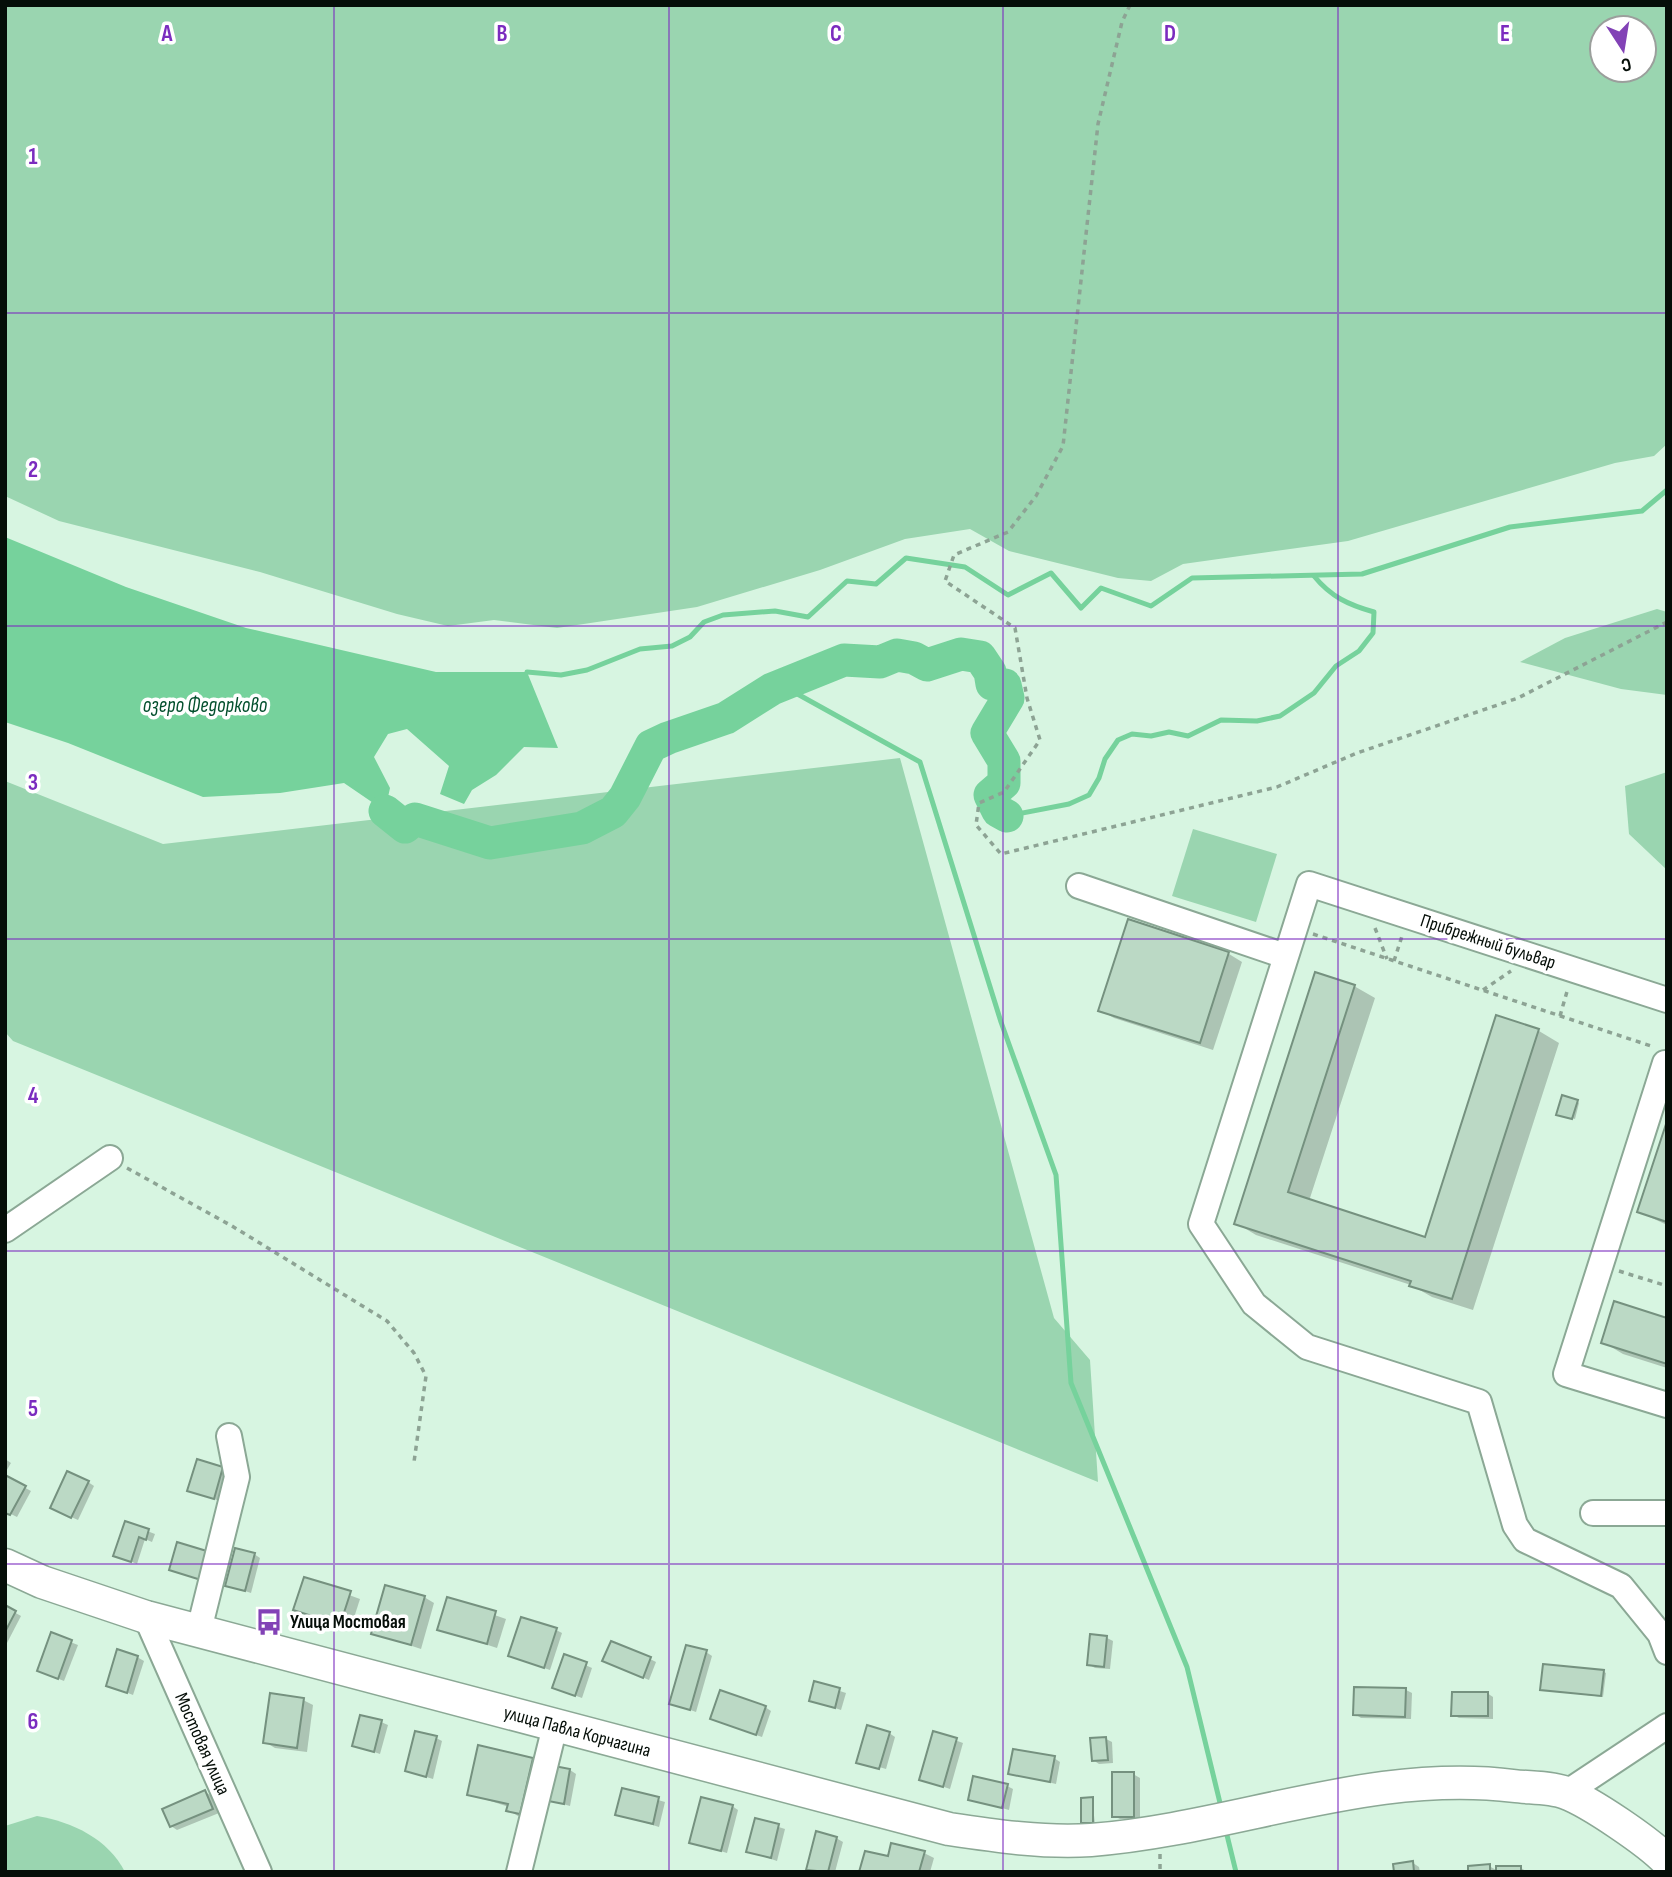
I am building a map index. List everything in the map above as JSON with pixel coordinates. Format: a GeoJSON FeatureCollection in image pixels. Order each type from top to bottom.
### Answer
{"type":"FeatureCollection","features":[{"type":"Feature","properties":{"kind":"main road","name":"улица Павла Корчагина"},"geometry":{"type":"LineString","coordinates":[[5,1565],[42,1582],[146,1617],[949,1829],[1027,1840],[1090,1840],[1160,1831],[1376,1788],[1472,1781],[1566,1793]]}},
{"type":"Feature","properties":{"kind":"main road"},"geometry":{"type":"LineString","coordinates":[[1566,1793],[1652,1845],[1667,1861]]}},
{"type":"Feature","properties":{"kind":"street","name":"Прибрежный бульвар"},"geometry":{"type":"LineString","coordinates":[[1294,928],[1309,884],[1667,1000]]}},
{"type":"Feature","properties":{"kind":"street"},"geometry":{"type":"LineString","coordinates":[[1079,886],[1285,956]]}},
{"type":"Feature","properties":{"kind":"street"},"geometry":{"type":"LineString","coordinates":[[1294,928],[1201,1224],[1254,1304],[1307,1347],[1479,1402],[1515,1525],[1525,1540],[1621,1586],[1660,1634],[1667,1652]]}},
{"type":"Feature","properties":{"kind":"street"},"geometry":{"type":"LineString","coordinates":[[1659,1055],[1600,1265],[1566,1374],[1667,1405]]}},
{"type":"Feature","properties":{"kind":"street"},"geometry":{"type":"LineString","coordinates":[[5,1230],[110,1158]]}},
{"type":"Feature","properties":{"kind":"street"},"geometry":{"type":"LineString","coordinates":[[199,1630],[237,1477],[229,1436]]}},
{"type":"Feature","properties":{"kind":"street"},"geometry":{"type":"LineString","coordinates":[[1593,1513],[1667,1513]]}},
{"type":"Feature","properties":{"kind":"street","name":"Мостовая улица"},"geometry":{"type":"LineString","coordinates":[[146,1617],[259,1872]]}},
{"type":"Feature","properties":{"kind":"street"},"geometry":{"type":"LineString","coordinates":[[519,1872],[555,1726]]}},
{"type":"Feature","properties":{"kind":"street"},"geometry":{"type":"LineString","coordinates":[[1566,1793],[1667,1726]]}},
{"type":"Feature","properties":{"kind":"path"},"geometry":{"type":"LineString","coordinates":[[1130,5],[1122,22],[1098,124],[1063,446],[1036,496],[1008,532],[954,555],[945,581],[1015,628],[1027,698],[1040,740],[1004,792],[979,803],[976,825],[1001,854],[1277,787],[1357,753],[1518,698],[1667,622]]}},
{"type":"Feature","properties":{"kind":"path"},"geometry":{"type":"LineString","coordinates":[[1373,924],[1387,959]]}},
{"type":"Feature","properties":{"kind":"path"},"geometry":{"type":"LineString","coordinates":[[1294,928],[1560,1016],[1659,1055]]}},
{"type":"Feature","properties":{"kind":"path"},"geometry":{"type":"LineString","coordinates":[[1394,961],[1402,934]]}},
{"type":"Feature","properties":{"kind":"path"},"geometry":{"type":"LineString","coordinates":[[1482,990],[1513,970]]}},
{"type":"Feature","properties":{"kind":"path"},"geometry":{"type":"LineString","coordinates":[[1560,1016],[1568,988]]}},
{"type":"Feature","properties":{"kind":"path"},"geometry":{"type":"LineString","coordinates":[[110,1158],[232,1226],[387,1321],[414,1353],[426,1376],[414,1462]]}},
{"type":"Feature","properties":{"kind":"path"},"geometry":{"type":"LineString","coordinates":[[1600,1265],[1667,1286]]}},
{"type":"Feature","properties":{"kind":"shaded area"},"geometry":{"type":"Polygon","coordinates":[[[5,5],[1667,5],[1667,444],[1654,456],[1615,463],[1348,541],[1183,564],[1151,581],[1118,578],[1009,551],[970,529],[905,539],[820,570],[697,607],[557,628],[494,620],[448,626],[397,614],[260,572],[59,521],[5,496],[5,5]]]}},
{"type":"Feature","properties":{"kind":"shaded area"},"geometry":{"type":"Polygon","coordinates":[[[1657,609],[1667,612],[1667,695],[1621,689],[1520,662],[1565,638],[1657,609]]]}},
{"type":"Feature","properties":{"kind":"shaded area"},"geometry":{"type":"Polygon","coordinates":[[[900,758],[1054,1318],[1090,1360],[1098,1482],[13,1041],[5,1032],[5,781],[163,844],[900,758]]]}},
{"type":"Feature","properties":{"kind":"shaded area"},"geometry":{"type":"Polygon","coordinates":[[[1667,772],[1667,870],[1629,834],[1625,786],[1667,772]]]}},
{"type":"Feature","properties":{"kind":"shaded area"},"geometry":{"type":"Polygon","coordinates":[[[1193,829],[1277,854],[1256,922],[1172,896],[1193,829]]]}},
{"type":"Feature","properties":{"kind":"shaded area"},"geometry":{"type":"Polygon","coordinates":[[[37,1816],[64,1823],[99,1841],[118,1860],[125,1872],[5,1872],[5,1826],[37,1816]]]}},
{"type":"Feature","properties":{"kind":"water","name":"озеро Федорково"},"geometry":{"type":"Polygon","coordinates":[[[5,537],[126,587],[246,628],[436,672],[527,672],[558,748],[524,747],[496,775],[472,790],[464,804],[440,794],[449,766],[407,729],[388,734],[374,757],[390,788],[385,811],[344,783],[280,793],[203,797],[68,743],[5,722],[5,537]]]}},
{"type":"Feature","properties":{"kind":"building"},"geometry":{"type":"Polygon","coordinates":[[[1128,919],[1229,952],[1200,1043],[1098,1011],[1128,919]]]}},
{"type":"Feature","properties":{"kind":"building"},"geometry":{"type":"Polygon","coordinates":[[[1315,972],[1355,985],[1288,1192],[1425,1237],[1496,1015],[1539,1029],[1452,1299],[1409,1286],[1411,1281],[1234,1224],[1315,972]]]}},
{"type":"Feature","properties":{"kind":"building"},"geometry":{"type":"Polygon","coordinates":[[[1562,1095],[1578,1100],[1572,1119],[1556,1115],[1562,1095]]]}},
{"type":"Feature","properties":{"kind":"building"},"geometry":{"type":"Polygon","coordinates":[[[1667,1121],[1667,1222],[1637,1212],[1667,1121]]]}},
{"type":"Feature","properties":{"kind":"building"},"geometry":{"type":"Polygon","coordinates":[[[1614,1301],[1667,1318],[1667,1364],[1601,1343],[1614,1301]]]}},
{"type":"Feature","properties":{"kind":"building"},"geometry":{"type":"Polygon","coordinates":[[[197,1459],[223,1467],[214,1499],[187,1491],[197,1459]]]}},
{"type":"Feature","properties":{"kind":"building"},"geometry":{"type":"Polygon","coordinates":[[[67,1471],[89,1481],[71,1518],[50,1508],[67,1471]]]}},
{"type":"Feature","properties":{"kind":"building"},"geometry":{"type":"Polygon","coordinates":[[[5,1475],[26,1486],[10,1515],[5,1513],[5,1475]]]}},
{"type":"Feature","properties":{"kind":"building"},"geometry":{"type":"Polygon","coordinates":[[[125,1521],[149,1529],[146,1540],[139,1537],[131,1562],[113,1556],[125,1521]]]}},
{"type":"Feature","properties":{"kind":"building"},"geometry":{"type":"Polygon","coordinates":[[[177,1542],[210,1552],[201,1580],[169,1570],[177,1542]]]}},
{"type":"Feature","properties":{"kind":"building"},"geometry":{"type":"Polygon","coordinates":[[[235,1548],[255,1553],[245,1591],[225,1586],[235,1548]]]}},
{"type":"Feature","properties":{"kind":"building"},"geometry":{"type":"Polygon","coordinates":[[[304,1577],[351,1591],[340,1625],[293,1610],[304,1577]]]}},
{"type":"Feature","properties":{"kind":"building"},"geometry":{"type":"Polygon","coordinates":[[[385,1585],[425,1596],[411,1645],[371,1634],[385,1585]]]}},
{"type":"Feature","properties":{"kind":"building"},"geometry":{"type":"Polygon","coordinates":[[[447,1597],[496,1611],[487,1644],[437,1630],[447,1597]]]}},
{"type":"Feature","properties":{"kind":"building"},"geometry":{"type":"Polygon","coordinates":[[[5,1605],[16,1611],[5,1632],[5,1605]]]}},
{"type":"Feature","properties":{"kind":"building"},"geometry":{"type":"Polygon","coordinates":[[[521,1617],[557,1628],[544,1668],[508,1656],[521,1617]]]}},
{"type":"Feature","properties":{"kind":"building"},"geometry":{"type":"Polygon","coordinates":[[[51,1632],[72,1640],[58,1679],[37,1671],[51,1632]]]}},
{"type":"Feature","properties":{"kind":"building"},"geometry":{"type":"Polygon","coordinates":[[[1090,1634],[1107,1636],[1104,1667],[1087,1665],[1090,1634]]]}},
{"type":"Feature","properties":{"kind":"building"},"geometry":{"type":"Polygon","coordinates":[[[611,1641],[651,1657],[643,1678],[602,1661],[611,1641]]]}},
{"type":"Feature","properties":{"kind":"building"},"geometry":{"type":"Polygon","coordinates":[[[686,1645],[707,1650],[690,1710],[669,1704],[686,1645]]]}},
{"type":"Feature","properties":{"kind":"building"},"geometry":{"type":"Polygon","coordinates":[[[117,1649],[138,1656],[127,1693],[106,1686],[117,1649]]]}},
{"type":"Feature","properties":{"kind":"building"},"geometry":{"type":"Polygon","coordinates":[[[564,1654],[587,1662],[575,1696],[552,1688],[564,1654]]]}},
{"type":"Feature","properties":{"kind":"building"},"geometry":{"type":"Polygon","coordinates":[[[1543,1664],[1604,1670],[1601,1696],[1540,1690],[1543,1664]]]}},
{"type":"Feature","properties":{"kind":"building"},"geometry":{"type":"Polygon","coordinates":[[[814,1681],[840,1688],[835,1708],[809,1701],[814,1681]]]}},
{"type":"Feature","properties":{"kind":"building"},"geometry":{"type":"Polygon","coordinates":[[[1354,1687],[1406,1688],[1405,1717],[1353,1715],[1354,1687]]]}},
{"type":"Feature","properties":{"kind":"building"},"geometry":{"type":"Polygon","coordinates":[[[720,1690],[766,1706],[756,1735],[710,1719],[720,1690]]]}},
{"type":"Feature","properties":{"kind":"building"},"geometry":{"type":"Polygon","coordinates":[[[1452,1692],[1488,1692],[1488,1716],[1451,1716],[1452,1692]]]}},
{"type":"Feature","properties":{"kind":"building"},"geometry":{"type":"Polygon","coordinates":[[[270,1693],[304,1698],[297,1748],[263,1743],[270,1693]]]}},
{"type":"Feature","properties":{"kind":"building"},"geometry":{"type":"Polygon","coordinates":[[[360,1715],[382,1720],[374,1752],[352,1746],[360,1715]]]}},
{"type":"Feature","properties":{"kind":"building"},"geometry":{"type":"Polygon","coordinates":[[[867,1725],[890,1732],[879,1769],[856,1763],[867,1725]]]}},
{"type":"Feature","properties":{"kind":"building"},"geometry":{"type":"Polygon","coordinates":[[[415,1731],[437,1736],[426,1777],[405,1771],[415,1731]]]}},
{"type":"Feature","properties":{"kind":"building"},"geometry":{"type":"Polygon","coordinates":[[[933,1731],[957,1738],[943,1787],[919,1780],[933,1731]]]}},
{"type":"Feature","properties":{"kind":"building"},"geometry":{"type":"Polygon","coordinates":[[[1106,1737],[1108,1760],[1092,1761],[1090,1738],[1106,1737]]]}},
{"type":"Feature","properties":{"kind":"building"},"geometry":{"type":"Polygon","coordinates":[[[478,1745],[533,1758],[520,1814],[506,1811],[508,1804],[467,1795],[478,1745]]]}},
{"type":"Feature","properties":{"kind":"building"},"geometry":{"type":"Polygon","coordinates":[[[1013,1749],[1055,1756],[1050,1782],[1008,1774],[1013,1749]]]}},
{"type":"Feature","properties":{"kind":"building"},"geometry":{"type":"Polygon","coordinates":[[[549,1765],[570,1769],[564,1804],[543,1800],[549,1765]]]}},
{"type":"Feature","properties":{"kind":"building"},"geometry":{"type":"Polygon","coordinates":[[[1112,1772],[1134,1772],[1134,1817],[1112,1817],[1112,1772]]]}},
{"type":"Feature","properties":{"kind":"building"},"geometry":{"type":"Polygon","coordinates":[[[973,1776],[1008,1784],[1002,1808],[968,1800],[973,1776]]]}},
{"type":"Feature","properties":{"kind":"building"},"geometry":{"type":"Polygon","coordinates":[[[622,1788],[659,1797],[653,1824],[615,1815],[622,1788]]]}},
{"type":"Feature","properties":{"kind":"building"},"geometry":{"type":"Polygon","coordinates":[[[205,1790],[213,1809],[170,1827],[162,1809],[205,1790]]]}},
{"type":"Feature","properties":{"kind":"building"},"geometry":{"type":"Polygon","coordinates":[[[701,1797],[733,1805],[721,1851],[689,1843],[701,1797]]]}},
{"type":"Feature","properties":{"kind":"building"},"geometry":{"type":"Polygon","coordinates":[[[1093,1797],[1093,1823],[1081,1823],[1081,1798],[1093,1797]]]}},
{"type":"Feature","properties":{"kind":"building"},"geometry":{"type":"Polygon","coordinates":[[[755,1818],[779,1824],[771,1858],[746,1852],[755,1818]]]}},
{"type":"Feature","properties":{"kind":"building"},"geometry":{"type":"Polygon","coordinates":[[[816,1831],[837,1837],[828,1872],[806,1870],[816,1831]]]}},
{"type":"Feature","properties":{"kind":"building"},"geometry":{"type":"Polygon","coordinates":[[[891,1843],[925,1851],[919,1872],[859,1872],[865,1851],[888,1856],[891,1843]]]}},
{"type":"Feature","properties":{"kind":"building"},"geometry":{"type":"Polygon","coordinates":[[[1413,1861],[1414,1872],[1394,1872],[1393,1864],[1413,1861]]]}},
{"type":"Feature","properties":{"kind":"building"},"geometry":{"type":"Polygon","coordinates":[[[1490,1864],[1490,1872],[1468,1872],[1468,1866],[1490,1864]]]}},
{"type":"Feature","properties":{"kind":"building"},"geometry":{"type":"Polygon","coordinates":[[[1496,1866],[1521,1866],[1521,1872],[1496,1872],[1496,1866]]]}},
{"type":"Feature","properties":{"kind":"waterway"},"geometry":{"type":"LineString","coordinates":[[527,672],[561,675],[587,670],[640,649],[672,646],[690,637],[704,622],[723,615],[775,611],[808,617],[847,581],[876,584],[906,558],[965,567],[1008,595],[1051,573],[1081,608],[1101,588],[1151,606],[1192,578],[1362,574],[1510,527],[1642,511],[1667,490]]}},
{"type":"Feature","properties":{"kind":"waterway"},"geometry":{"type":"LineString","coordinates":[[1007,816],[1069,804],[1089,795],[1099,778],[1105,759],[1118,740],[1132,734],[1151,736],[1169,732],[1188,736],[1221,720],[1257,721],[1280,716],[1314,693],[1336,666],[1359,651],[1373,633],[1374,612],[1341,599],[1327,590],[1314,576]]}},
{"type":"Feature","properties":{"kind":"waterway"},"geometry":{"type":"LineString","coordinates":[[385,811],[405,827],[415,819],[490,843],[582,828],[613,812],[625,797],[651,746],[726,718],[772,689],[844,660],[880,662],[897,655],[914,658],[927,665],[961,654],[980,657],[990,672],[992,684],[1005,685],[1008,698],[987,733],[1004,761],[1004,783],[990,795],[998,811],[1007,816]]}},
{"type":"Feature","properties":{"kind":"waterway"},"geometry":{"type":"LineString","coordinates":[[783,686],[920,762],[1001,1022],[1056,1175],[1071,1383],[1187,1667],[1221,1807]]}},
{"type":"Feature","properties":{"kind":"waterway"},"geometry":{"type":"LineString","coordinates":[[1225,1827],[1236,1872]]}},
{"type":"Feature","properties":{"kind":"place","name":"Улица Мостовая"},"geometry":{"type":"Point","coordinates":[269,1622]}}]}
